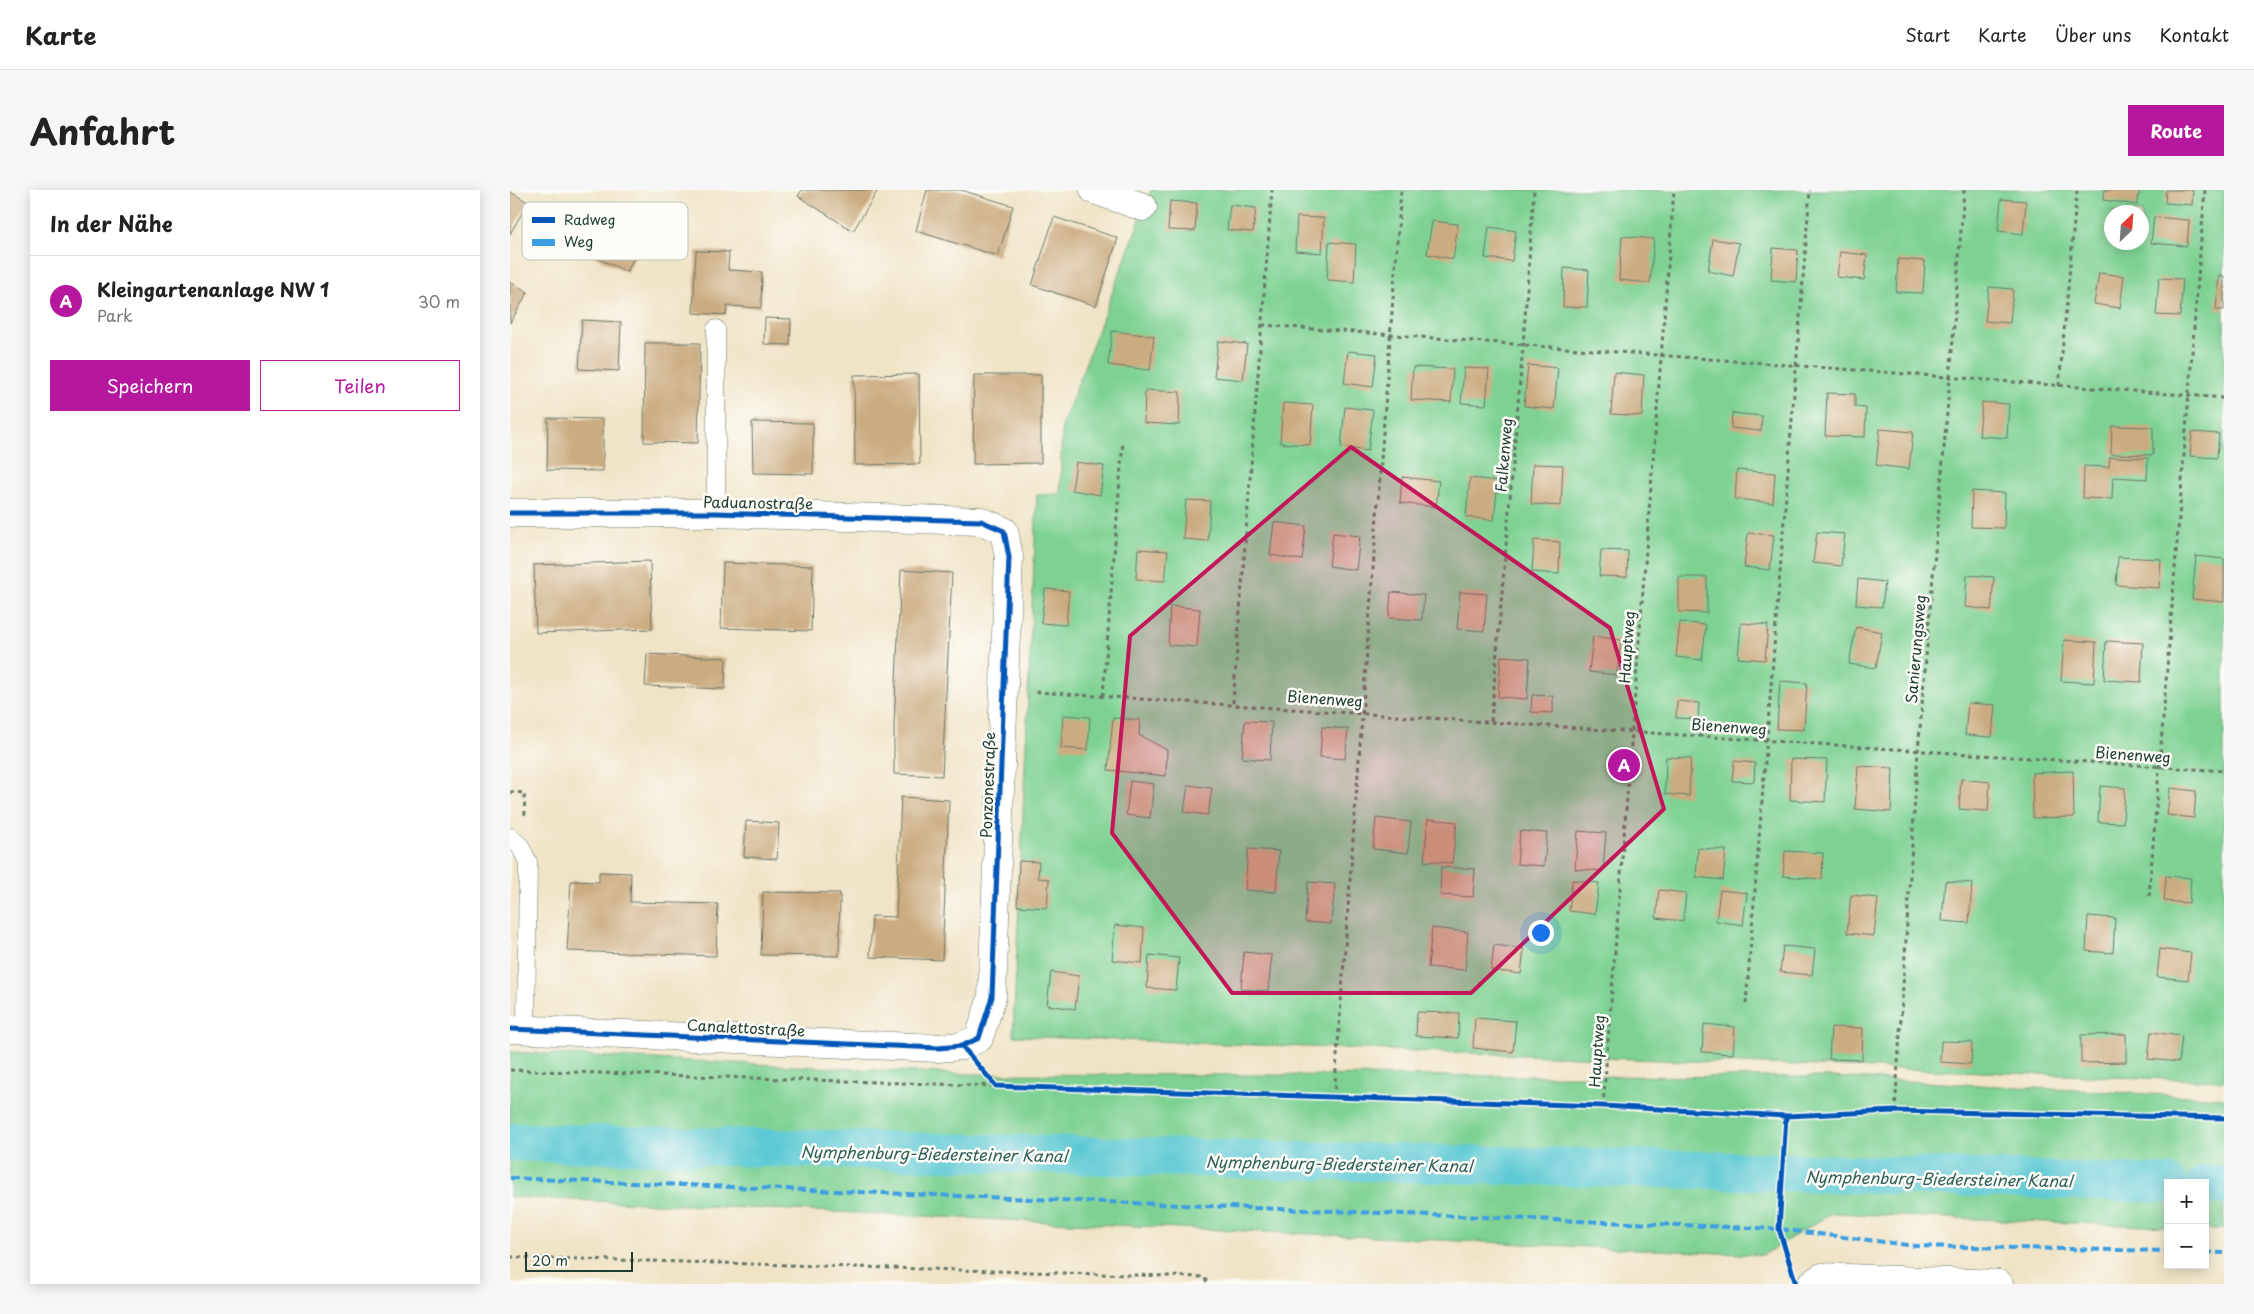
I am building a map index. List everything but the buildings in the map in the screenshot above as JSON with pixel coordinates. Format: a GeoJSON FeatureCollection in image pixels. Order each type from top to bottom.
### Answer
{"type":"FeatureCollection","features":[{"type":"Feature","properties":{"kind":"street"},"geometry":{"type":"LineString","coordinates":[[1100,191],[1143,208]]}},
{"type":"Feature","properties":{"kind":"street","name":"Paduanostraße"},"geometry":{"type":"LineString","coordinates":[[510,514],[716,513],[981,521],[1004,530]]}},
{"type":"Feature","properties":{"kind":"street","name":"Ponzonestraße"},"geometry":{"type":"LineString","coordinates":[[979,1038],[992,998],[1009,556],[1004,530]]}},
{"type":"Feature","properties":{"kind":"street","name":"Canalettostraße"},"geometry":{"type":"LineString","coordinates":[[518,1029],[938,1048],[962,1046],[979,1038]]}},
{"type":"Feature","properties":{"kind":"street"},"geometry":{"type":"LineString","coordinates":[[1811,1284],[1822,1276],[1999,1284]]}},
{"type":"Feature","properties":{"kind":"lane"},"geometry":{"type":"LineString","coordinates":[[716,329],[716,513]]}},
{"type":"Feature","properties":{"kind":"lane"},"geometry":{"type":"LineString","coordinates":[[510,837],[520,846],[528,862],[518,1029]]}},
{"type":"Feature","properties":{"kind":"path"},"geometry":{"type":"LineString","coordinates":[[1233,703],[1272,190]]}},
{"type":"Feature","properties":{"kind":"path"},"geometry":{"type":"LineString","coordinates":[[1334,1097],[1401,190]]}},
{"type":"Feature","properties":{"kind":"path"},"geometry":{"type":"LineString","coordinates":[[1746,1004],[1810,190]]}},
{"type":"Feature","properties":{"kind":"path"},"geometry":{"type":"LineString","coordinates":[[2059,386],[2077,190]]}},
{"type":"Feature","properties":{"kind":"path"},"geometry":{"type":"LineString","coordinates":[[2149,896],[2187,396],[2205,190]]}},
{"type":"Feature","properties":{"kind":"path"},"geometry":{"type":"LineString","coordinates":[[1262,325],[2224,398]]}},
{"type":"Feature","properties":{"kind":"path"},"geometry":{"type":"LineString","coordinates":[[1103,696],[1123,441]]}},
{"type":"Feature","properties":{"kind":"path"},"geometry":{"type":"LineString","coordinates":[[510,1070],[996,1086]]}},
{"type":"Feature","properties":{"kind":"path"},"geometry":{"type":"LineString","coordinates":[[510,1257],[1204,1277],[1208,1284]]}},
{"type":"Feature","properties":{"kind":"highlighted area"},"geometry":{"type":"Polygon","coordinates":[[[1351,447],[1610,628],[1664,809],[1471,993],[1232,993],[1112,833],[1130,636],[1351,447]]]}},
{"type":"Feature","properties":{"kind":"green space"},"geometry":{"type":"Polygon","coordinates":[[[1151,190],[2224,190],[2224,1081],[1013,1036],[1037,495],[1060,494],[1062,426],[1151,190]]]}},
{"type":"Feature","properties":{"kind":"green space"},"geometry":{"type":"Polygon","coordinates":[[[510,1052],[959,1074],[1829,1077],[2224,1098],[2224,1229],[2209,1229],[2209,1179],[2164,1179],[2164,1227],[1832,1213],[1763,1255],[510,1197],[510,1052]]]}},
{"type":"Feature","properties":{"kind":"waterway","name":"Nymphenburg-Biedersteiner Kanal"},"geometry":{"type":"LineString","coordinates":[[510,1142],[1784,1172],[2164,1184]]}},
{"type":"Feature","properties":{"kind":"waterway","name":"Nymphenburg-Biedersteiner Kanal"},"geometry":{"type":"LineString","coordinates":[[2209,1185],[2224,1185]]}},
{"type":"Feature","properties":{"kind":"marked path"},"geometry":{"type":"LineString","coordinates":[[510,1178],[1779,1229],[1916,1246],[2164,1251]]}},
{"type":"Feature","properties":{"kind":"marked path"},"geometry":{"type":"LineString","coordinates":[[2209,1252],[2224,1253]]}},
{"type":"Feature","properties":{"kind":"cycle path"},"geometry":{"type":"LineString","coordinates":[[510,513],[716,513],[981,521],[1004,531],[1009,557],[992,997],[979,1038],[962,1046],[938,1048],[510,1029]]}},
{"type":"Feature","properties":{"kind":"cycle path"},"geometry":{"type":"LineString","coordinates":[[962,1046],[996,1086],[1603,1106],[1786,1116],[1895,1111],[2224,1118]]}},
{"type":"Feature","properties":{"kind":"cycle path"},"geometry":{"type":"LineString","coordinates":[[1786,1116],[1779,1229],[1796,1284]]}},
{"type":"Feature","properties":{"kind":"place","name":"Kleingartenanlage NW 1"},"geometry":{"type":"Point","coordinates":[1624,765]}}]}
